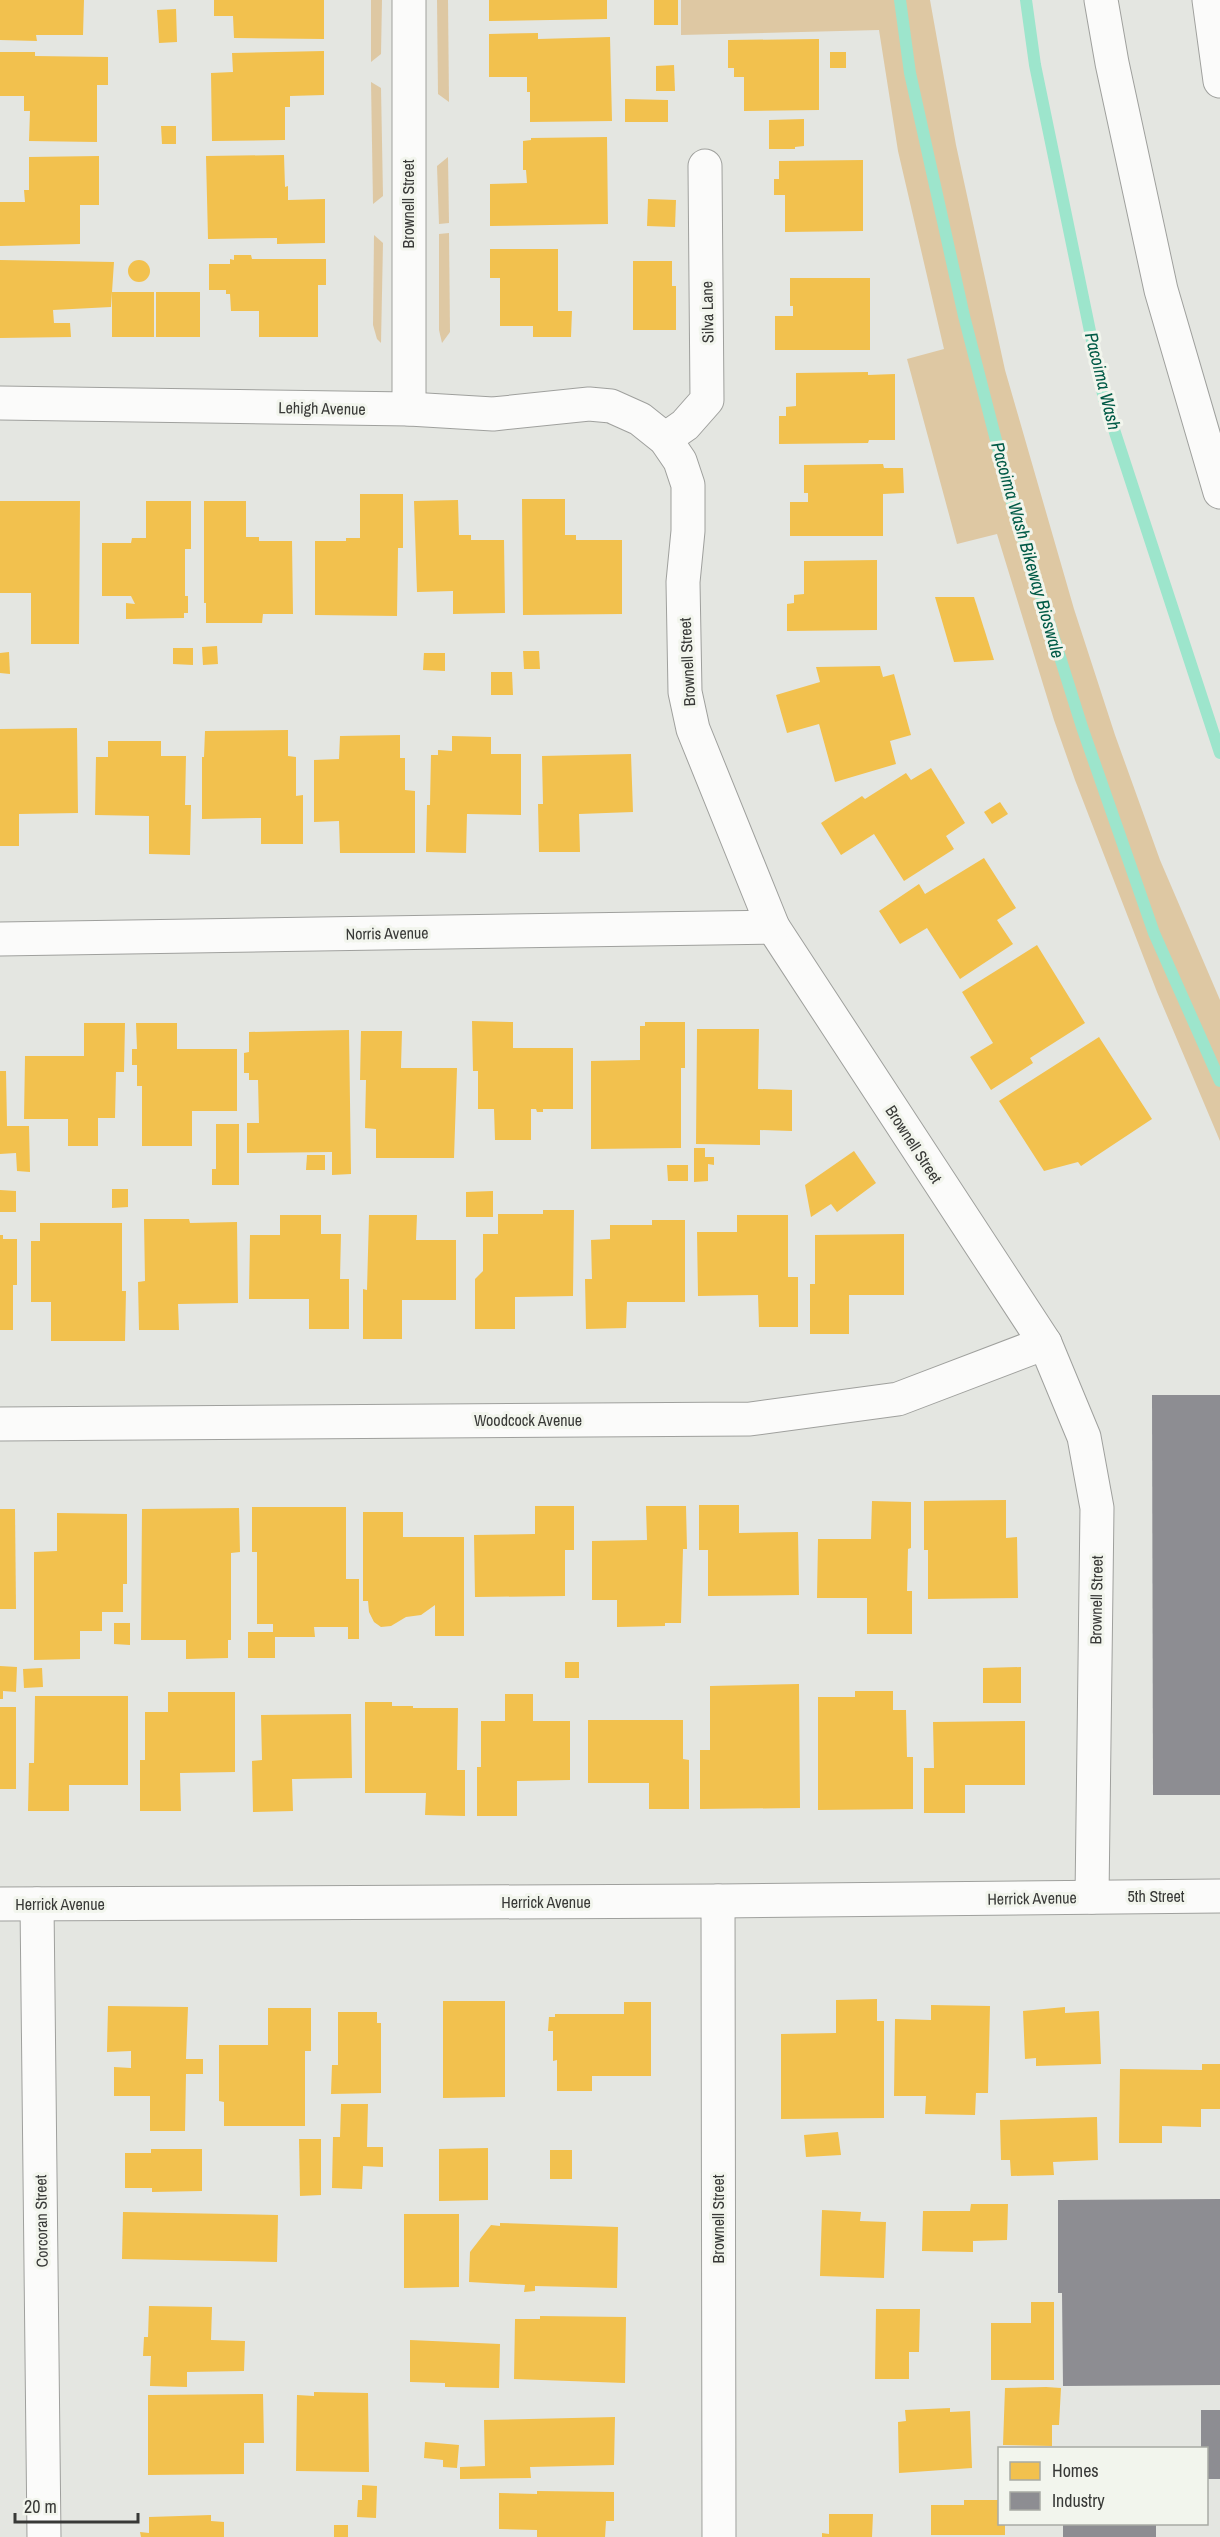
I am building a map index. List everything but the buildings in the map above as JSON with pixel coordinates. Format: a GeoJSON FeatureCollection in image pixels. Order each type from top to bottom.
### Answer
{"type":"FeatureCollection","features":[{"type":"Feature","properties":{"kind":"street","name":"Brownell Street"},"geometry":{"type":"LineString","coordinates":[[408,0],[409,409]]}},
{"type":"Feature","properties":{"kind":"street"},"geometry":{"type":"LineString","coordinates":[[1101,0],[1112,63],[1161,291],[1220,492]]}},
{"type":"Feature","properties":{"kind":"street"},"geometry":{"type":"LineString","coordinates":[[1209,0],[1220,81]]}},
{"type":"Feature","properties":{"kind":"street","name":"Silva Lane"},"geometry":{"type":"LineString","coordinates":[[653,429],[685,425],[707,400],[705,166]]}},
{"type":"Feature","properties":{"kind":"street","name":"Lehigh Avenue"},"geometry":{"type":"LineString","coordinates":[[0,403],[409,409],[493,414],[589,404],[611,406],[653,429]]}},
{"type":"Feature","properties":{"kind":"street","name":"Brownell Street"},"geometry":{"type":"LineString","coordinates":[[653,429],[680,460],[688,485],[688,531],[683,582],[685,692],[693,729],[773,927],[1045,1343],[1084,1437],[1097,1508],[1092,1897]]}},
{"type":"Feature","properties":{"kind":"street","name":"Norris Avenue"},"geometry":{"type":"LineString","coordinates":[[0,939],[773,927]]}},
{"type":"Feature","properties":{"kind":"street","name":"Woodcock Avenue"},"geometry":{"type":"LineString","coordinates":[[0,1424],[750,1419],[898,1399],[1045,1343]]}},
{"type":"Feature","properties":{"kind":"street","name":"5th Street"},"geometry":{"type":"LineString","coordinates":[[1092,1897],[1220,1896]]}},
{"type":"Feature","properties":{"kind":"street","name":"Herrick Avenue"},"geometry":{"type":"LineString","coordinates":[[0,1904],[1092,1897]]}},
{"type":"Feature","properties":{"kind":"street","name":"Brownell Street"},"geometry":{"type":"LineString","coordinates":[[718,1901],[719,2537]]}},
{"type":"Feature","properties":{"kind":"street","name":"Corcoran Street"},"geometry":{"type":"LineString","coordinates":[[38,1904],[44,2537]]}},
{"type":"Feature","properties":{"kind":"shaded area"},"geometry":{"type":"Polygon","coordinates":[[[371,0],[382,0],[381,54],[371,62],[371,0]]]}},
{"type":"Feature","properties":{"kind":"shaded area"},"geometry":{"type":"Polygon","coordinates":[[[437,0],[448,0],[449,102],[438,94],[437,0]]]}},
{"type":"Feature","properties":{"kind":"shaded area"},"geometry":{"type":"Polygon","coordinates":[[[681,0],[930,0],[956,145],[1005,370],[1074,609],[1115,735],[1160,860],[1220,1000],[1220,1141],[1157,992],[1075,780],[1054,720],[997,534],[957,544],[907,359],[944,349],[898,151],[879,30],[681,35],[681,0]]]}},
{"type":"Feature","properties":{"kind":"shaded area"},"geometry":{"type":"Polygon","coordinates":[[[371,82],[381,88],[383,196],[373,204],[371,82]]]}},
{"type":"Feature","properties":{"kind":"shaded area"},"geometry":{"type":"Polygon","coordinates":[[[448,157],[449,223],[439,224],[437,166],[448,157]]]}},
{"type":"Feature","properties":{"kind":"shaded area"},"geometry":{"type":"Polygon","coordinates":[[[449,233],[450,332],[442,343],[439,330],[439,234],[449,233]]]}},
{"type":"Feature","properties":{"kind":"shaded area"},"geometry":{"type":"Polygon","coordinates":[[[374,235],[383,243],[381,343],[377,339],[373,325],[374,235]]]}},
{"type":"Feature","properties":{"kind":"waterway","name":"Pacoima Wash Bikeway Bioswale"},"geometry":{"type":"LineString","coordinates":[[900,0],[910,73],[964,316],[1015,514],[1082,727],[1154,933],[1220,1081]]}},
{"type":"Feature","properties":{"kind":"waterway","name":"Pacoima Wash"},"geometry":{"type":"LineString","coordinates":[[1026,0],[1035,65],[1104,399],[1220,753]]}}]}
